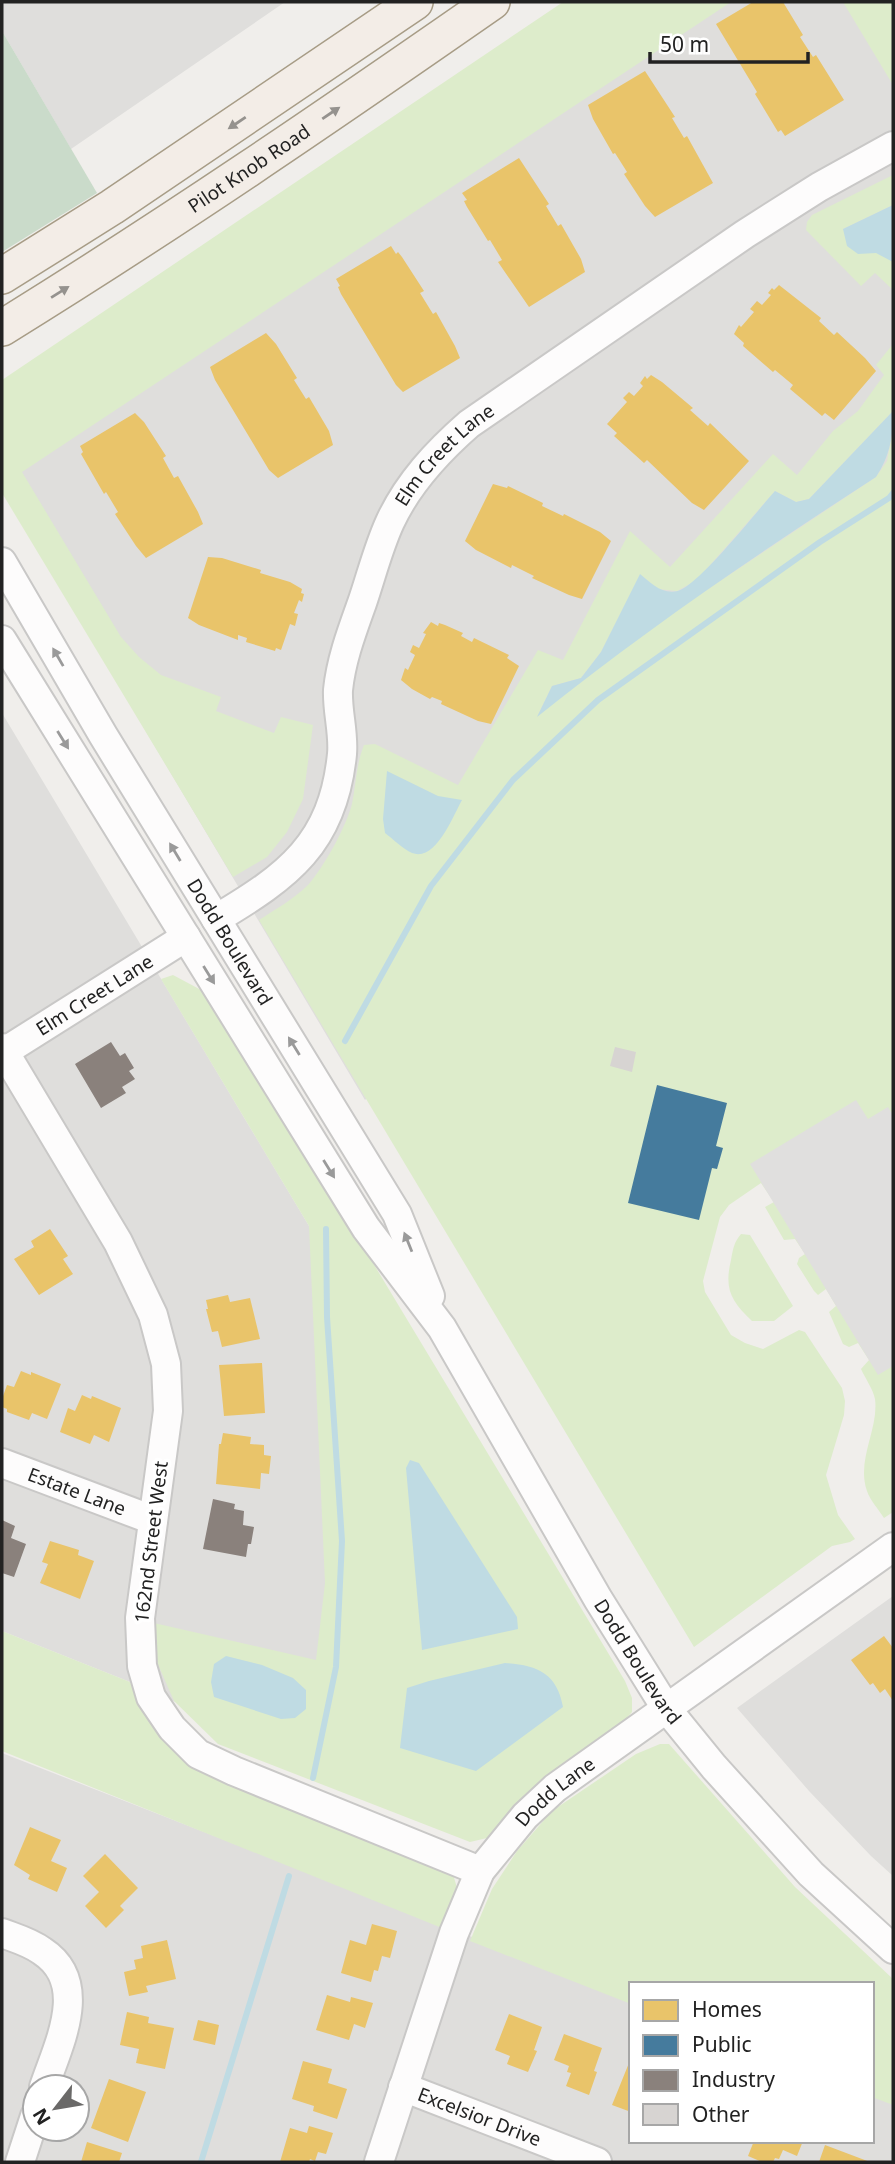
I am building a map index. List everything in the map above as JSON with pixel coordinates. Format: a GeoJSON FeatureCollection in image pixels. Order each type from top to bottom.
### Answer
{"type":"FeatureCollection","features":[{"type":"Feature","properties":{"kind":"main road"},"geometry":{"type":"LineString","coordinates":[[2,276],[135,191],[415,2]]}},
{"type":"Feature","properties":{"kind":"main road","name":"Pilot Knob Road"},"geometry":{"type":"LineString","coordinates":[[2,328],[103,266],[239,176],[492,2]]}},
{"type":"Feature","properties":{"kind":"street","name":"Elm Creet Lane"},"geometry":{"type":"LineString","coordinates":[[216,919],[261,892],[289,870],[315,840],[333,801],[342,753],[338,691],[345,652],[389,523],[409,489],[441,448],[469,424],[745,234],[819,187],[893,146]]}},
{"type":"Feature","properties":{"kind":"street","name":"Dodd Boulevard"},"geometry":{"type":"LineString","coordinates":[[2,562],[103,735],[397,1214],[442,1328]]}},
{"type":"Feature","properties":{"kind":"street","name":"Dodd Boulevard"},"geometry":{"type":"LineString","coordinates":[[2,640],[366,1228],[442,1328],[597,1600],[666,1708],[714,1767],[811,1874],[893,1949]]}},
{"type":"Feature","properties":{"kind":"street","name":"Elm Creet Lane"},"geometry":{"type":"LineString","coordinates":[[3,1050],[186,937]]}},
{"type":"Feature","properties":{"kind":"street","name":"162nd Street West"},"geometry":{"type":"LineString","coordinates":[[3,1050],[118,1242],[153,1315],[166,1364],[168,1411],[140,1618],[142,1666],[151,1697],[172,1728],[198,1754],[480,1871]]}},
{"type":"Feature","properties":{"kind":"street","name":"Estate Lane"},"geometry":{"type":"LineString","coordinates":[[2,1463],[153,1520]]}},
{"type":"Feature","properties":{"kind":"street","name":"Dodd Lane"},"geometry":{"type":"LineString","coordinates":[[379,2162],[454,1933],[480,1871],[525,1816],[555,1788],[892,1550]]}},
{"type":"Feature","properties":{"kind":"street"},"geometry":{"type":"LineString","coordinates":[[2,1933],[45,1952],[57,1964],[67,1986],[68,2012],[48,2073]]}},
{"type":"Feature","properties":{"kind":"street","name":"Excelsior Drive"},"geometry":{"type":"LineString","coordinates":[[403,2087],[597,2162]]}},
{"type":"Feature","properties":{"kind":"street"},"geometry":{"type":"LineString","coordinates":[[20,2162],[26,2143]]}},
{"type":"Feature","properties":{"kind":"shaded area"},"geometry":{"type":"Polygon","coordinates":[[[2,2],[285,2],[71,149],[2,31],[2,2]]]}},
{"type":"Feature","properties":{"kind":"shaded area"},"geometry":{"type":"Polygon","coordinates":[[[619,2],[893,2],[893,565],[365,1100],[2,489],[2,418],[619,2]]]}},
{"type":"Feature","properties":{"kind":"shaded area"},"geometry":{"type":"Polygon","coordinates":[[[2,713],[309,1226],[541,1783],[519,1802],[487,1838],[130,1682],[2,1631],[2,713]]]}},
{"type":"Feature","properties":{"kind":"shaded area"},"geometry":{"type":"Polygon","coordinates":[[[856,1100],[868,1119],[888,1107],[893,1115],[893,1366],[878,1375],[750,1164],[856,1100]]]}},
{"type":"Feature","properties":{"kind":"shaded area"},"geometry":{"type":"Polygon","coordinates":[[[893,1596],[893,1876],[809,1791],[737,1708],[893,1596]]]}},
{"type":"Feature","properties":{"kind":"shaded area"},"geometry":{"type":"Polygon","coordinates":[[[2,1753],[629,1998],[629,2143],[874,2143],[874,2094],[893,2102],[893,2162],[2,2162],[2,1753]]]}},
{"type":"Feature","properties":{"kind":"green space"},"geometry":{"type":"Polygon","coordinates":[[[563,2],[731,2],[22,472],[121,637],[139,657],[161,675],[221,697],[216,711],[274,733],[281,717],[313,725],[303,799],[287,832],[267,857],[233,877],[2,493],[2,380],[563,2]]]}},
{"type":"Feature","properties":{"kind":"green space"},"geometry":{"type":"Polygon","coordinates":[[[843,2],[893,2],[893,85],[843,2]]]}},
{"type":"Feature","properties":{"kind":"green space"},"geometry":{"type":"Polygon","coordinates":[[[2,31],[97,193],[2,252],[2,31]]]}},
{"type":"Feature","properties":{"kind":"green space"},"geometry":{"type":"Polygon","coordinates":[[[893,175],[893,205],[843,229],[893,262],[893,290],[875,273],[861,286],[806,230],[807,222],[812,215],[893,175]]]}},
{"type":"Feature","properties":{"kind":"green space"},"geometry":{"type":"Polygon","coordinates":[[[893,344],[893,411],[809,499],[796,502],[775,491],[697,580],[677,591],[658,589],[640,575],[601,652],[581,678],[552,686],[538,715],[601,665],[690,601],[876,477],[887,461],[893,429],[893,1512],[884,1518],[868,1494],[864,1479],[875,1410],[874,1395],[861,1369],[869,1360],[858,1343],[849,1347],[843,1344],[829,1312],[836,1306],[826,1289],[818,1295],[814,1291],[797,1264],[799,1258],[805,1254],[795,1239],[784,1240],[765,1207],[774,1202],[761,1183],[729,1205],[720,1217],[703,1281],[705,1292],[731,1335],[745,1343],[763,1349],[799,1330],[805,1332],[842,1388],[844,1415],[826,1475],[838,1515],[855,1539],[832,1546],[694,1647],[259,920],[303,890],[327,858],[340,835],[352,804],[364,745],[375,744],[458,785],[538,650],[563,660],[630,531],[670,567],[773,454],[797,475],[833,431],[858,411],[884,375],[876,365],[893,344]]]}},
{"type":"Feature","properties":{"kind":"green space"},"geometry":{"type":"Polygon","coordinates":[[[173,975],[203,991],[282,1112],[625,1681],[632,1698],[632,1712],[619,1727],[541,1783],[519,1802],[487,1838],[470,1842],[218,1744],[174,1701],[153,1653],[154,1623],[316,1660],[325,1583],[309,1226],[161,979],[173,975]]]}},
{"type":"Feature","properties":{"kind":"green space"},"geometry":{"type":"Polygon","coordinates":[[[741,1234],[750,1235],[793,1306],[774,1321],[752,1321],[731,1294],[729,1270],[734,1246],[741,1234]]]}},
{"type":"Feature","properties":{"kind":"green space"},"geometry":{"type":"Polygon","coordinates":[[[2,1631],[130,1682],[154,1726],[189,1763],[453,1874],[457,1888],[442,1928],[2,1751],[2,1631]]]}},
{"type":"Feature","properties":{"kind":"green space"},"geometry":{"type":"Polygon","coordinates":[[[660,1744],[669,1744],[795,1887],[893,1979],[893,2105],[874,2098],[874,1982],[629,1982],[629,2003],[470,1941],[492,1889],[517,1851],[552,1811],[636,1754],[660,1744]]]}},
{"type":"Feature","properties":{"kind":"water"},"geometry":{"type":"Polygon","coordinates":[[[893,205],[893,262],[876,253],[858,254],[847,246],[843,229],[893,205]]]}},
{"type":"Feature","properties":{"kind":"water"},"geometry":{"type":"Polygon","coordinates":[[[893,411],[890,446],[876,477],[789,534],[619,653],[537,717],[552,686],[581,678],[601,652],[640,574],[667,591],[678,591],[687,586],[713,562],[775,491],[796,502],[809,499],[893,411]]]}},
{"type":"Feature","properties":{"kind":"water"},"geometry":{"type":"Polygon","coordinates":[[[387,771],[438,796],[462,800],[443,836],[429,851],[412,853],[385,833],[383,819],[387,771]]]}},
{"type":"Feature","properties":{"kind":"water"},"geometry":{"type":"Polygon","coordinates":[[[410,1460],[419,1463],[517,1617],[518,1629],[422,1650],[406,1468],[410,1460]]]}},
{"type":"Feature","properties":{"kind":"water"},"geometry":{"type":"Polygon","coordinates":[[[226,1656],[262,1665],[293,1678],[306,1690],[306,1709],[295,1718],[281,1719],[214,1697],[211,1682],[214,1664],[226,1656]]]}},
{"type":"Feature","properties":{"kind":"water"},"geometry":{"type":"Polygon","coordinates":[[[505,1663],[527,1666],[544,1673],[556,1686],[563,1707],[476,1771],[400,1748],[407,1688],[505,1663]]]}},
{"type":"Feature","properties":{"kind":"building: Homes"},"geometry":{"type":"Polygon","coordinates":[[[753,2],[783,2],[803,35],[800,37],[813,57],[816,55],[844,100],[785,136],[781,130],[778,132],[716,24],[753,2]]]}},
{"type":"Feature","properties":{"kind":"building: Homes"},"geometry":{"type":"Polygon","coordinates":[[[645,71],[675,117],[672,118],[684,138],[687,136],[713,183],[655,217],[624,174],[627,172],[615,153],[613,154],[588,105],[645,71]]]}},
{"type":"Feature","properties":{"kind":"building: Homes"},"geometry":{"type":"Polygon","coordinates":[[[519,158],[549,204],[546,206],[558,226],[561,224],[581,259],[585,272],[529,307],[498,262],[502,260],[467,207],[464,201],[467,200],[462,193],[519,158]]]}},
{"type":"Feature","properties":{"kind":"building: Homes"},"geometry":{"type":"Polygon","coordinates":[[[391,246],[396,254],[398,252],[402,257],[424,291],[420,293],[433,314],[436,312],[460,358],[403,392],[396,385],[341,294],[336,279],[391,246]]]}},
{"type":"Feature","properties":{"kind":"building: Homes"},"geometry":{"type":"Polygon","coordinates":[[[779,285],[821,318],[819,321],[834,335],[837,332],[876,371],[834,420],[825,413],[822,416],[790,389],[793,385],[775,370],[773,372],[743,346],[744,343],[734,334],[739,325],[741,327],[754,312],[750,309],[757,301],[762,305],[771,295],[768,293],[772,288],[774,290],[779,285]]]}},
{"type":"Feature","properties":{"kind":"building: Homes"},"geometry":{"type":"Polygon","coordinates":[[[266,333],[297,378],[294,380],[306,399],[309,397],[329,431],[333,445],[278,478],[269,470],[215,380],[210,367],[266,333]]]}},
{"type":"Feature","properties":{"kind":"building: Homes"},"geometry":{"type":"Polygon","coordinates":[[[651,375],[693,408],[690,410],[708,426],[710,423],[749,461],[704,510],[692,503],[647,460],[644,463],[614,436],[617,433],[607,424],[627,402],[623,398],[629,392],[634,396],[643,386],[640,383],[645,376],[647,379],[651,375]]]}},
{"type":"Feature","properties":{"kind":"building: Homes"},"geometry":{"type":"Polygon","coordinates":[[[135,413],[166,456],[163,458],[174,478],[178,476],[203,524],[146,558],[115,514],[118,512],[106,492],[104,494],[81,454],[83,452],[80,446],[135,413]]]}},
{"type":"Feature","properties":{"kind":"building: Homes"},"geometry":{"type":"Polygon","coordinates":[[[493,484],[507,488],[508,486],[543,503],[542,506],[600,532],[611,541],[582,599],[532,578],[534,576],[512,565],[511,568],[476,550],[465,541],[493,484]]]}},
{"type":"Feature","properties":{"kind":"building: Homes"},"geometry":{"type":"Polygon","coordinates":[[[208,557],[222,558],[261,570],[260,573],[290,582],[302,589],[302,602],[299,600],[294,613],[298,614],[295,626],[290,624],[281,650],[276,648],[275,651],[246,642],[247,638],[238,635],[238,640],[188,618],[208,557]]]}},
{"type":"Feature","properties":{"kind":"building: Homes"},"geometry":{"type":"Polygon","coordinates":[[[431,622],[438,626],[439,623],[445,625],[463,633],[461,636],[472,642],[474,638],[509,655],[507,658],[519,666],[491,724],[441,704],[442,701],[432,697],[430,699],[401,680],[405,668],[408,670],[415,655],[410,652],[413,645],[419,648],[426,634],[423,633],[431,622]]]}},
{"type":"Feature","properties":{"kind":"building: Homes"},"geometry":{"type":"Polygon","coordinates":[[[50,1229],[68,1256],[63,1259],[73,1274],[39,1295],[14,1259],[34,1247],[31,1241],[50,1229]]]}},
{"type":"Feature","properties":{"kind":"building: Homes"},"geometry":{"type":"Polygon","coordinates":[[[228,1295],[230,1302],[250,1298],[260,1339],[222,1347],[218,1331],[212,1332],[206,1300],[228,1295]]]}},
{"type":"Feature","properties":{"kind":"building: Homes"},"geometry":{"type":"Polygon","coordinates":[[[262,1363],[265,1413],[224,1416],[219,1365],[262,1363]]]}},
{"type":"Feature","properties":{"kind":"building: Homes"},"geometry":{"type":"Polygon","coordinates":[[[21,1371],[31,1375],[31,1372],[61,1384],[47,1419],[32,1413],[29,1420],[7,1412],[7,1409],[2,1407],[7,1385],[14,1387],[21,1371]]]}},
{"type":"Feature","properties":{"kind":"building: Homes"},"geometry":{"type":"Polygon","coordinates":[[[82,1395],[91,1399],[92,1396],[121,1408],[109,1442],[94,1435],[90,1444],[60,1432],[68,1408],[75,1411],[82,1395]]]}},
{"type":"Feature","properties":{"kind":"building: Homes"},"geometry":{"type":"Polygon","coordinates":[[[223,1433],[251,1437],[250,1444],[264,1445],[264,1455],[271,1456],[269,1474],[261,1473],[260,1489],[216,1484],[219,1444],[223,1433]]]}},
{"type":"Feature","properties":{"kind":"building: Homes"},"geometry":{"type":"Polygon","coordinates":[[[50,1541],[79,1550],[78,1555],[94,1561],[80,1599],[40,1583],[48,1564],[42,1562],[50,1541]]]}},
{"type":"Feature","properties":{"kind":"building: Homes"},"geometry":{"type":"Polygon","coordinates":[[[884,1636],[893,1648],[893,1701],[885,1689],[880,1693],[873,1683],[870,1685],[851,1660],[884,1636]]]}},
{"type":"Feature","properties":{"kind":"building: Homes"},"geometry":{"type":"Polygon","coordinates":[[[30,1827],[61,1840],[51,1861],[67,1868],[57,1892],[28,1879],[30,1875],[14,1865],[30,1827]]]}},
{"type":"Feature","properties":{"kind":"building: Homes"},"geometry":{"type":"Polygon","coordinates":[[[105,1854],[138,1888],[120,1906],[124,1910],[106,1928],[85,1906],[99,1892],[83,1876],[105,1854]]]}},
{"type":"Feature","properties":{"kind":"building: Homes"},"geometry":{"type":"Polygon","coordinates":[[[372,1924],[397,1931],[390,1958],[382,1956],[378,1971],[374,1970],[371,1982],[341,1973],[350,1940],[366,1945],[372,1924]]]}},
{"type":"Feature","properties":{"kind":"building: Homes"},"geometry":{"type":"Polygon","coordinates":[[[167,1940],[176,1979],[146,1986],[148,1992],[129,1996],[124,1972],[136,1969],[134,1960],[143,1958],[141,1946],[167,1940]]]}},
{"type":"Feature","properties":{"kind":"building: Homes"},"geometry":{"type":"Polygon","coordinates":[[[327,1995],[350,2002],[351,1997],[373,2003],[365,2028],[354,2024],[349,2040],[316,2030],[327,1995]]]}},
{"type":"Feature","properties":{"kind":"building: Homes"},"geometry":{"type":"Polygon","coordinates":[[[127,2012],[149,2017],[148,2023],[174,2028],[165,2069],[136,2063],[139,2049],[120,2045],[127,2012]]]}},
{"type":"Feature","properties":{"kind":"building: Homes"},"geometry":{"type":"Polygon","coordinates":[[[509,2014],[542,2027],[534,2050],[537,2051],[528,2072],[507,2064],[510,2056],[495,2050],[509,2014]]]}},
{"type":"Feature","properties":{"kind":"building: Homes"},"geometry":{"type":"Polygon","coordinates":[[[198,2020],[219,2025],[215,2045],[193,2040],[198,2020]]]}},
{"type":"Feature","properties":{"kind":"building: Homes"},"geometry":{"type":"Polygon","coordinates":[[[564,2034],[602,2048],[589,2095],[566,2086],[571,2073],[567,2072],[569,2066],[554,2060],[564,2034]]]}},
{"type":"Feature","properties":{"kind":"building: Homes"},"geometry":{"type":"Polygon","coordinates":[[[303,2061],[332,2069],[328,2083],[347,2089],[337,2119],[313,2111],[314,2106],[292,2099],[303,2061]]]}},
{"type":"Feature","properties":{"kind":"building: Homes"},"geometry":{"type":"Polygon","coordinates":[[[629,2063],[629,2111],[612,2105],[629,2063]]]}},
{"type":"Feature","properties":{"kind":"building: Homes"},"geometry":{"type":"Polygon","coordinates":[[[109,2079],[146,2092],[128,2142],[91,2128],[109,2079]]]}},
{"type":"Feature","properties":{"kind":"building: Homes"},"geometry":{"type":"Polygon","coordinates":[[[309,2126],[333,2133],[326,2154],[318,2152],[315,2161],[310,2159],[309,2162],[280,2162],[290,2128],[307,2133],[309,2126]]]}},
{"type":"Feature","properties":{"kind":"building: Homes"},"geometry":{"type":"Polygon","coordinates":[[[87,2143],[122,2153],[119,2162],[81,2162],[87,2143]]]}},
{"type":"Feature","properties":{"kind":"building: Homes"},"geometry":{"type":"Polygon","coordinates":[[[753,2143],[802,2143],[797,2156],[783,2150],[779,2159],[775,2158],[773,2162],[762,2162],[748,2156],[753,2143]]]}},
{"type":"Feature","properties":{"kind":"building: Homes"},"geometry":{"type":"Polygon","coordinates":[[[825,2145],[870,2162],[819,2162],[825,2145]]]}},
{"type":"Feature","properties":{"kind":"building: Public"},"geometry":{"type":"Polygon","coordinates":[[[657,1085],[727,1103],[716,1146],[723,1148],[717,1169],[712,1168],[699,1220],[628,1203],[657,1085]]]}},
{"type":"Feature","properties":{"kind":"building: Industry"},"geometry":{"type":"Polygon","coordinates":[[[111,1042],[120,1056],[125,1053],[134,1068],[129,1071],[135,1079],[122,1087],[126,1093],[101,1108],[75,1064],[111,1042]]]}},
{"type":"Feature","properties":{"kind":"building: Industry"},"geometry":{"type":"Polygon","coordinates":[[[213,1499],[235,1504],[234,1509],[244,1511],[243,1525],[254,1527],[246,1557],[203,1549],[213,1499]]]}},
{"type":"Feature","properties":{"kind":"building: Industry"},"geometry":{"type":"Polygon","coordinates":[[[2,1520],[15,1526],[11,1538],[26,1544],[14,1577],[2,1573],[2,1520]]]}},
{"type":"Feature","properties":{"kind":"building: Other"},"geometry":{"type":"Polygon","coordinates":[[[615,1047],[636,1052],[632,1072],[610,1066],[615,1047]]]}},
{"type":"Feature","properties":{"kind":"waterway"},"geometry":{"type":"LineString","coordinates":[[345,1041],[431,886],[513,780],[598,700],[893,493]]}},
{"type":"Feature","properties":{"kind":"waterway"},"geometry":{"type":"LineString","coordinates":[[313,1778],[336,1667],[342,1541],[327,1317],[326,1229]]}},
{"type":"Feature","properties":{"kind":"waterway"},"geometry":{"type":"LineString","coordinates":[[201,2162],[289,1876]]}}]}
